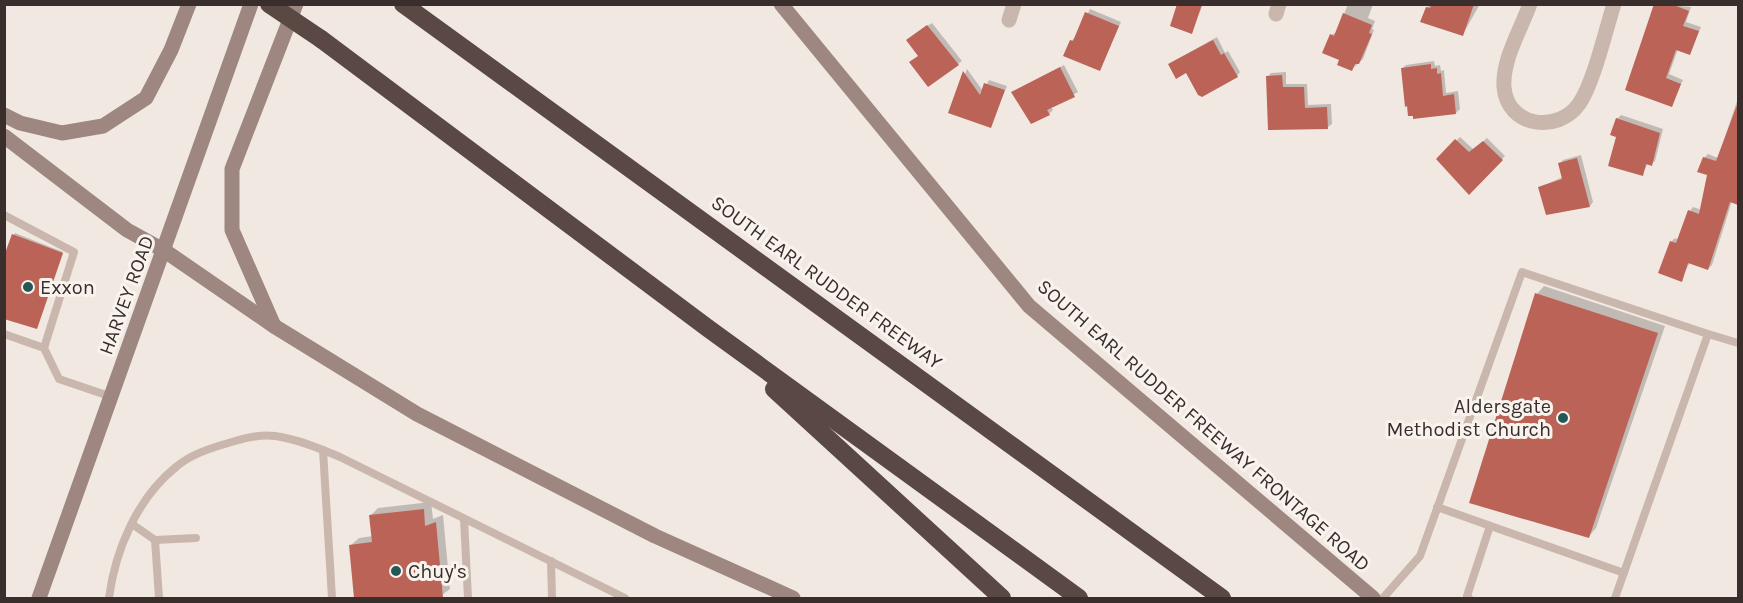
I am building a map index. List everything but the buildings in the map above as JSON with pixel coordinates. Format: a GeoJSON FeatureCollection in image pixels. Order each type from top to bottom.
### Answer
{"type":"FeatureCollection","features":[{"type":"Feature","properties":{"kind":"highway"},"geometry":{"type":"LineString","coordinates":[[269,4],[321,39],[709,329],[1079,598]]}},
{"type":"Feature","properties":{"kind":"highway","name":"SOUTH EARL RUDDER FREEWAY"},"geometry":{"type":"LineString","coordinates":[[403,4],[1222,598]]}},
{"type":"Feature","properties":{"kind":"highway"},"geometry":{"type":"LineString","coordinates":[[709,329],[1002,598]]}},
{"type":"Feature","properties":{"kind":"main road"},"geometry":{"type":"LineString","coordinates":[[4,116],[20,123],[62,133],[103,126],[146,98],[171,50],[189,4]]}},
{"type":"Feature","properties":{"kind":"main road","name":"HARVEY ROAD"},"geometry":{"type":"LineString","coordinates":[[39,598],[251,4]]}},
{"type":"Feature","properties":{"kind":"main road"},"geometry":{"type":"LineString","coordinates":[[274,326],[232,230],[232,169],[296,4]]}},
{"type":"Feature","properties":{"kind":"main road","name":"SOUTH EARL RUDDER FREEWAY FRONTAGE ROAD"},"geometry":{"type":"LineString","coordinates":[[780,4],[1029,306],[1373,598]]}},
{"type":"Feature","properties":{"kind":"main road"},"geometry":{"type":"LineString","coordinates":[[4,136],[127,230],[165,250],[274,326],[417,414],[655,536],[792,598]]}},
{"type":"Feature","properties":{"kind":"street"},"geometry":{"type":"LineString","coordinates":[[1008,20],[1014,4]]}},
{"type":"Feature","properties":{"kind":"street"},"geometry":{"type":"LineString","coordinates":[[1530,4],[1508,62],[1504,87],[1509,102],[1518,115],[1547,124],[1560,121],[1581,103],[1614,4]]}},
{"type":"Feature","properties":{"kind":"lane"},"geometry":{"type":"LineString","coordinates":[[4,215],[74,252],[44,348],[59,379],[112,397]]}},
{"type":"Feature","properties":{"kind":"lane"},"geometry":{"type":"LineString","coordinates":[[1383,598],[1420,556],[1522,272],[1738,343]]}},
{"type":"Feature","properties":{"kind":"lane"},"geometry":{"type":"LineString","coordinates":[[4,334],[44,348]]}},
{"type":"Feature","properties":{"kind":"lane"},"geometry":{"type":"LineString","coordinates":[[1615,598],[1708,334]]}},
{"type":"Feature","properties":{"kind":"lane"},"geometry":{"type":"LineString","coordinates":[[109,598],[113,570],[132,524],[152,492],[176,467],[201,451],[244,438],[273,436],[323,450],[626,598]]}},
{"type":"Feature","properties":{"kind":"lane"},"geometry":{"type":"LineString","coordinates":[[323,450],[332,598]]}},
{"type":"Feature","properties":{"kind":"lane"},"geometry":{"type":"LineString","coordinates":[[1437,507],[1624,573]]}},
{"type":"Feature","properties":{"kind":"lane"},"geometry":{"type":"LineString","coordinates":[[464,519],[468,598]]}},
{"type":"Feature","properties":{"kind":"lane"},"geometry":{"type":"LineString","coordinates":[[132,524],[155,540],[196,538]]}},
{"type":"Feature","properties":{"kind":"lane"},"geometry":{"type":"LineString","coordinates":[[1469,598],[1467,596],[1490,526]]}},
{"type":"Feature","properties":{"kind":"lane"},"geometry":{"type":"LineString","coordinates":[[155,540],[159,598]]}},
{"type":"Feature","properties":{"kind":"lane"},"geometry":{"type":"LineString","coordinates":[[551,561],[552,598]]}},
{"type":"Feature","properties":{"kind":"place","name":"Exxon"},"geometry":{"type":"Point","coordinates":[28,287]}},
{"type":"Feature","properties":{"kind":"place","name":"Aldersgate Methodist Church"},"geometry":{"type":"Point","coordinates":[1563,418]}},
{"type":"Feature","properties":{"kind":"place","name":"Chuy's"},"geometry":{"type":"Point","coordinates":[396,571]}}]}
